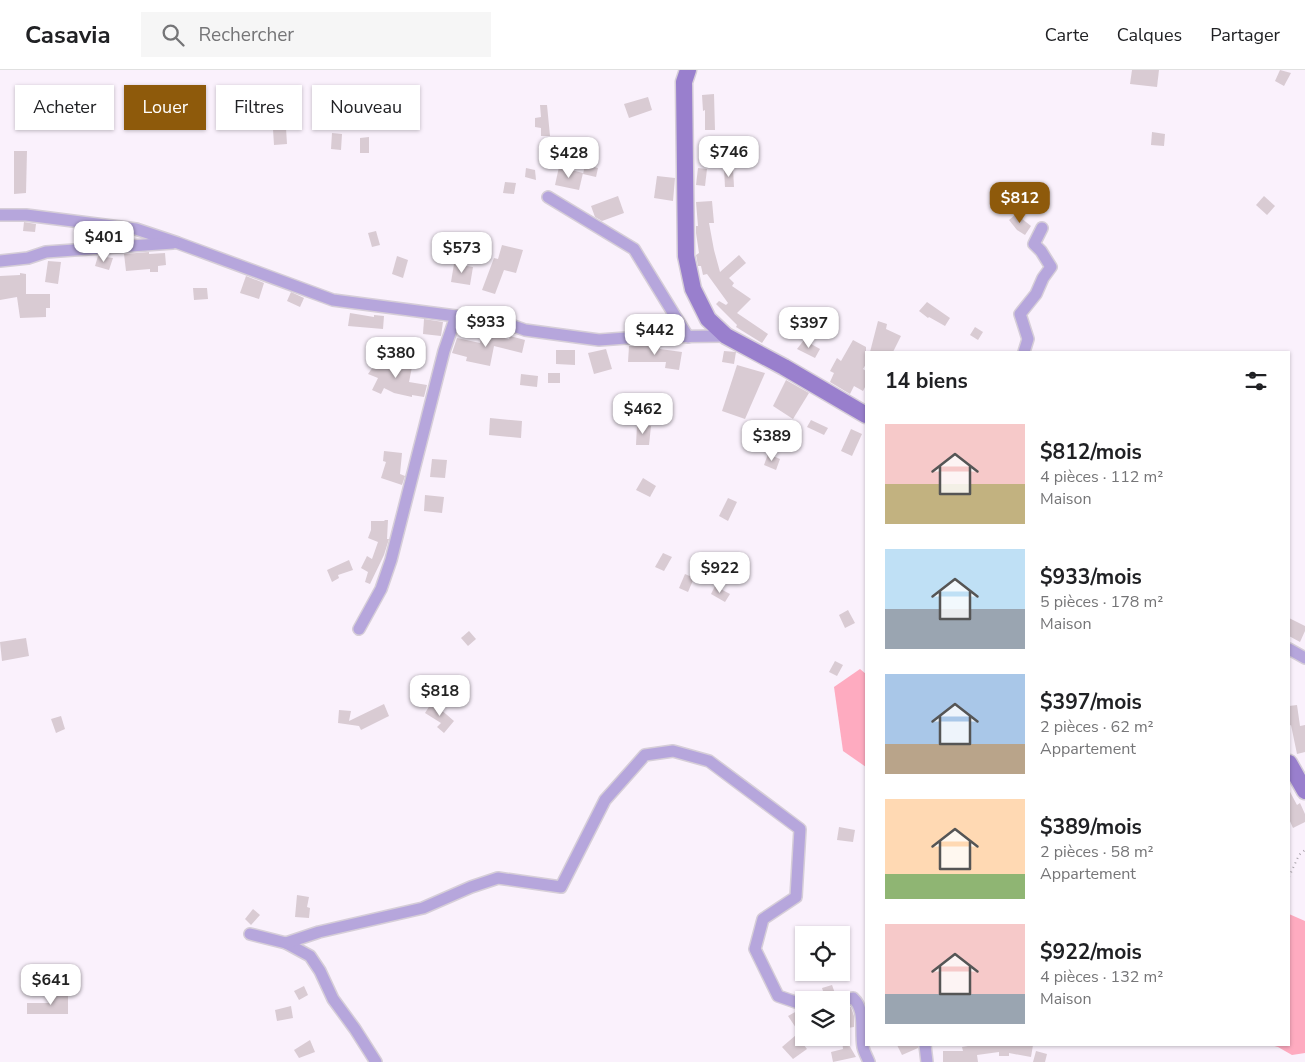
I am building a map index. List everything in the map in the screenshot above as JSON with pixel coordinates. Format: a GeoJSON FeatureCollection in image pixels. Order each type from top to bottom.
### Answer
{"type":"FeatureCollection","features":[{"type":"Feature","properties":{"kind":"main road"},"geometry":{"type":"LineString","coordinates":[[688,70],[684,82],[686,256],[694,288],[708,319],[726,336],[865,413]]}},
{"type":"Feature","properties":{"kind":"main road"},"geometry":{"type":"LineString","coordinates":[[1290,765],[1305,791]]}},
{"type":"Feature","properties":{"kind":"street"},"geometry":{"type":"LineString","coordinates":[[548,197],[634,249],[688,337]]}},
{"type":"Feature","properties":{"kind":"street"},"geometry":{"type":"LineString","coordinates":[[0,215],[26,215],[136,229],[333,300],[456,316],[491,318],[525,330],[599,340],[640,337],[726,336]]}},
{"type":"Feature","properties":{"kind":"street"},"geometry":{"type":"LineString","coordinates":[[1024,351],[1028,339],[1020,314],[1036,294],[1043,278],[1051,267],[1034,244],[1042,228]]}},
{"type":"Feature","properties":{"kind":"street"},"geometry":{"type":"LineString","coordinates":[[0,261],[28,258],[46,252],[178,243]]}},
{"type":"Feature","properties":{"kind":"street"},"geometry":{"type":"LineString","coordinates":[[359,629],[381,589],[391,560],[444,351],[456,316]]}},
{"type":"Feature","properties":{"kind":"street"},"geometry":{"type":"LineString","coordinates":[[1290,650],[1305,658]]}},
{"type":"Feature","properties":{"kind":"street"},"geometry":{"type":"LineString","coordinates":[[286,943],[319,932],[423,908],[470,887],[498,878],[561,887],[605,800],[645,755],[673,751],[709,761],[800,829],[796,897],[763,919],[755,949],[778,996],[795,1002]]}},
{"type":"Feature","properties":{"kind":"street"},"geometry":{"type":"LineString","coordinates":[[250,934],[286,943],[310,956],[320,970],[333,1000],[355,1028],[376,1062]]}},
{"type":"Feature","properties":{"kind":"street"},"geometry":{"type":"LineString","coordinates":[[850,999],[853,998],[858,1003],[863,1030],[863,1046],[869,1062]]}},
{"type":"Feature","properties":{"kind":"street"},"geometry":{"type":"LineString","coordinates":[[925,1046],[927,1062]]}},
{"type":"Feature","properties":{"kind":"path"},"geometry":{"type":"LineString","coordinates":[[1290,875],[1299,855],[1305,850]]}},
{"type":"Feature","properties":{"kind":"shaded area"},"geometry":{"type":"Polygon","coordinates":[[[860,669],[865,673],[865,766],[843,751],[834,687],[860,669]]]}},
{"type":"Feature","properties":{"kind":"shaded area"},"geometry":{"type":"Polygon","coordinates":[[[1290,914],[1305,921],[1305,1053],[1292,1055],[1274,1046],[1290,1046],[1290,914]]]}},
{"type":"Feature","properties":{"kind":"building"},"geometry":{"type":"Polygon","coordinates":[[[1132,70],[1159,70],[1157,87],[1130,84],[1132,70]]]}},
{"type":"Feature","properties":{"kind":"building"},"geometry":{"type":"Polygon","coordinates":[[[1280,70],[1291,73],[1284,86],[1275,81],[1280,70]]]}},
{"type":"Feature","properties":{"kind":"building"},"geometry":{"type":"Polygon","coordinates":[[[714,94],[715,130],[705,130],[705,110],[703,111],[702,95],[714,94]]]}},
{"type":"Feature","properties":{"kind":"building"},"geometry":{"type":"Polygon","coordinates":[[[648,97],[652,110],[629,118],[624,104],[648,97]]]}},
{"type":"Feature","properties":{"kind":"building"},"geometry":{"type":"Polygon","coordinates":[[[540,105],[547,105],[550,136],[541,136],[541,128],[535,127],[535,118],[541,117],[540,105]]]}},
{"type":"Feature","properties":{"kind":"building"},"geometry":{"type":"Polygon","coordinates":[[[273,130],[286,130],[287,144],[274,145],[273,130]]]}},
{"type":"Feature","properties":{"kind":"building"},"geometry":{"type":"Polygon","coordinates":[[[1152,132],[1165,134],[1164,146],[1151,145],[1152,132]]]}},
{"type":"Feature","properties":{"kind":"building"},"geometry":{"type":"Polygon","coordinates":[[[332,133],[342,134],[341,150],[331,149],[332,133]]]}},
{"type":"Feature","properties":{"kind":"building"},"geometry":{"type":"Polygon","coordinates":[[[369,137],[369,153],[360,153],[360,138],[369,137]]]}},
{"type":"Feature","properties":{"kind":"building"},"geometry":{"type":"Polygon","coordinates":[[[702,146],[712,147],[711,160],[701,159],[702,146]]]}},
{"type":"Feature","properties":{"kind":"building"},"geometry":{"type":"Polygon","coordinates":[[[14,151],[27,151],[26,193],[14,194],[14,151]]]}},
{"type":"Feature","properties":{"kind":"building"},"geometry":{"type":"Polygon","coordinates":[[[585,165],[598,168],[596,177],[583,174],[585,165]]]}},
{"type":"Feature","properties":{"kind":"building"},"geometry":{"type":"Polygon","coordinates":[[[559,167],[583,173],[579,190],[555,185],[559,167]]]}},
{"type":"Feature","properties":{"kind":"building"},"geometry":{"type":"Polygon","coordinates":[[[526,168],[535,170],[536,180],[525,177],[526,168]]]}},
{"type":"Feature","properties":{"kind":"building"},"geometry":{"type":"Polygon","coordinates":[[[698,168],[707,169],[705,186],[696,185],[698,168]]]}},
{"type":"Feature","properties":{"kind":"building"},"geometry":{"type":"Polygon","coordinates":[[[724,168],[733,168],[734,187],[725,187],[724,168]]]}},
{"type":"Feature","properties":{"kind":"building"},"geometry":{"type":"Polygon","coordinates":[[[657,176],[675,178],[673,201],[654,198],[657,176]]]}},
{"type":"Feature","properties":{"kind":"building"},"geometry":{"type":"Polygon","coordinates":[[[505,182],[516,183],[514,194],[503,193],[505,182]]]}},
{"type":"Feature","properties":{"kind":"building"},"geometry":{"type":"Polygon","coordinates":[[[618,196],[624,213],[602,221],[595,217],[591,206],[618,196]]]}},
{"type":"Feature","properties":{"kind":"building"},"geometry":{"type":"Polygon","coordinates":[[[1264,196],[1275,206],[1267,215],[1256,205],[1264,196]]]}},
{"type":"Feature","properties":{"kind":"building"},"geometry":{"type":"Polygon","coordinates":[[[712,201],[714,223],[709,223],[720,272],[739,255],[746,263],[729,278],[734,283],[732,286],[751,299],[737,313],[768,334],[762,343],[736,327],[737,325],[716,304],[719,301],[726,305],[728,303],[707,274],[703,275],[701,266],[698,266],[696,255],[699,253],[696,233],[696,226],[698,226],[696,202],[712,201]]]}},
{"type":"Feature","properties":{"kind":"building"},"geometry":{"type":"Polygon","coordinates":[[[1016,214],[1031,226],[1025,235],[1017,230],[1009,220],[1016,214]]]}},
{"type":"Feature","properties":{"kind":"building"},"geometry":{"type":"Polygon","coordinates":[[[24,222],[36,224],[35,232],[23,231],[24,222]]]}},
{"type":"Feature","properties":{"kind":"building"},"geometry":{"type":"Polygon","coordinates":[[[376,231],[380,245],[372,247],[368,233],[376,231]]]}},
{"type":"Feature","properties":{"kind":"building"},"geometry":{"type":"Polygon","coordinates":[[[502,245],[523,250],[516,273],[504,270],[495,294],[482,290],[494,258],[498,259],[502,245]]]}},
{"type":"Feature","properties":{"kind":"building"},"geometry":{"type":"Polygon","coordinates":[[[149,252],[149,254],[165,253],[166,265],[158,266],[158,272],[150,272],[150,269],[126,271],[124,254],[149,252]]]}},
{"type":"Feature","properties":{"kind":"building"},"geometry":{"type":"Polygon","coordinates":[[[98,256],[113,258],[109,270],[95,266],[98,256]]]}},
{"type":"Feature","properties":{"kind":"building"},"geometry":{"type":"Polygon","coordinates":[[[397,256],[408,260],[403,278],[392,274],[397,256]]]}},
{"type":"Feature","properties":{"kind":"building"},"geometry":{"type":"Polygon","coordinates":[[[48,261],[61,262],[58,284],[45,282],[48,261]]]}},
{"type":"Feature","properties":{"kind":"building"},"geometry":{"type":"Polygon","coordinates":[[[454,264],[473,267],[470,285],[451,282],[454,264]]]}},
{"type":"Feature","properties":{"kind":"building"},"geometry":{"type":"Polygon","coordinates":[[[20,273],[26,274],[26,294],[50,294],[50,308],[46,308],[46,317],[20,318],[17,297],[0,300],[0,276],[20,275],[20,273]]]}},
{"type":"Feature","properties":{"kind":"building"},"geometry":{"type":"Polygon","coordinates":[[[246,276],[264,283],[259,299],[240,293],[246,276]]]}},
{"type":"Feature","properties":{"kind":"building"},"geometry":{"type":"Polygon","coordinates":[[[193,288],[207,288],[208,299],[194,300],[193,288]]]}},
{"type":"Feature","properties":{"kind":"building"},"geometry":{"type":"Polygon","coordinates":[[[291,292],[304,298],[300,307],[287,301],[291,292]]]}},
{"type":"Feature","properties":{"kind":"building"},"geometry":{"type":"Polygon","coordinates":[[[927,302],[950,318],[945,326],[928,318],[919,311],[927,302]]]}},
{"type":"Feature","properties":{"kind":"building"},"geometry":{"type":"Polygon","coordinates":[[[350,313],[374,317],[374,315],[384,316],[383,329],[348,326],[350,313]]]}},
{"type":"Feature","properties":{"kind":"building"},"geometry":{"type":"Polygon","coordinates":[[[424,319],[443,322],[441,336],[423,334],[424,319]]]}},
{"type":"Feature","properties":{"kind":"building"},"geometry":{"type":"Polygon","coordinates":[[[878,321],[887,324],[886,329],[901,336],[894,351],[870,351],[878,321]]]}},
{"type":"Feature","properties":{"kind":"building"},"geometry":{"type":"Polygon","coordinates":[[[975,327],[983,332],[978,340],[970,335],[975,327]]]}},
{"type":"Feature","properties":{"kind":"building"},"geometry":{"type":"Polygon","coordinates":[[[482,333],[509,339],[510,336],[525,340],[522,353],[494,346],[490,366],[466,361],[467,357],[452,353],[457,338],[480,343],[482,333]]]}},
{"type":"Feature","properties":{"kind":"building"},"geometry":{"type":"Polygon","coordinates":[[[804,340],[820,349],[815,358],[797,349],[804,340]]]}},
{"type":"Feature","properties":{"kind":"building"},"geometry":{"type":"Polygon","coordinates":[[[853,340],[866,347],[865,366],[863,369],[865,370],[865,387],[863,391],[854,386],[850,394],[830,382],[834,373],[830,371],[837,358],[841,361],[853,340]]]}},
{"type":"Feature","properties":{"kind":"building"},"geometry":{"type":"Polygon","coordinates":[[[629,346],[660,346],[660,349],[682,352],[679,370],[665,368],[666,362],[628,362],[629,346]]]}},
{"type":"Feature","properties":{"kind":"building"},"geometry":{"type":"Polygon","coordinates":[[[606,349],[612,369],[594,374],[588,353],[606,349]]]}},
{"type":"Feature","properties":{"kind":"building"},"geometry":{"type":"Polygon","coordinates":[[[556,350],[575,350],[575,365],[556,364],[556,350]]]}},
{"type":"Feature","properties":{"kind":"building"},"geometry":{"type":"Polygon","coordinates":[[[724,351],[736,352],[734,364],[722,362],[724,351]]]}},
{"type":"Feature","properties":{"kind":"building"},"geometry":{"type":"Polygon","coordinates":[[[380,357],[399,369],[401,360],[413,362],[409,382],[427,385],[424,397],[412,395],[412,397],[394,393],[384,388],[381,394],[372,390],[378,378],[368,374],[380,357]]]}},
{"type":"Feature","properties":{"kind":"building"},"geometry":{"type":"Polygon","coordinates":[[[737,365],[765,373],[745,419],[722,411],[737,365]]]}},
{"type":"Feature","properties":{"kind":"building"},"geometry":{"type":"Polygon","coordinates":[[[548,373],[560,373],[560,383],[548,383],[548,373]]]}},
{"type":"Feature","properties":{"kind":"building"},"geometry":{"type":"Polygon","coordinates":[[[521,374],[538,376],[537,387],[520,385],[521,374]]]}},
{"type":"Feature","properties":{"kind":"building"},"geometry":{"type":"Polygon","coordinates":[[[786,380],[809,393],[793,419],[773,406],[786,380]]]}},
{"type":"Feature","properties":{"kind":"building"},"geometry":{"type":"Polygon","coordinates":[[[490,418],[522,421],[521,438],[489,435],[490,418]]]}},
{"type":"Feature","properties":{"kind":"building"},"geometry":{"type":"Polygon","coordinates":[[[811,420],[828,428],[824,435],[807,427],[811,420]]]}},
{"type":"Feature","properties":{"kind":"building"},"geometry":{"type":"Polygon","coordinates":[[[637,425],[651,426],[649,445],[636,445],[637,425]]]}},
{"type":"Feature","properties":{"kind":"building"},"geometry":{"type":"Polygon","coordinates":[[[851,429],[862,434],[852,456],[841,451],[851,429]]]}},
{"type":"Feature","properties":{"kind":"building"},"geometry":{"type":"Polygon","coordinates":[[[384,451],[402,453],[400,474],[405,476],[402,485],[381,478],[386,462],[383,461],[384,451]]]}},
{"type":"Feature","properties":{"kind":"building"},"geometry":{"type":"Polygon","coordinates":[[[768,454],[780,459],[776,470],[764,465],[768,454]]]}},
{"type":"Feature","properties":{"kind":"building"},"geometry":{"type":"Polygon","coordinates":[[[432,459],[447,460],[445,478],[430,477],[432,459]]]}},
{"type":"Feature","properties":{"kind":"building"},"geometry":{"type":"Polygon","coordinates":[[[643,478],[656,486],[650,497],[636,490],[643,478]]]}},
{"type":"Feature","properties":{"kind":"building"},"geometry":{"type":"Polygon","coordinates":[[[425,495],[444,497],[442,513],[424,511],[425,495]]]}},
{"type":"Feature","properties":{"kind":"building"},"geometry":{"type":"Polygon","coordinates":[[[728,498],[737,502],[728,521],[719,516],[728,498]]]}},
{"type":"Feature","properties":{"kind":"building"},"geometry":{"type":"Polygon","coordinates":[[[388,520],[387,539],[389,539],[384,555],[370,584],[365,582],[368,572],[361,568],[367,556],[372,559],[378,542],[368,538],[371,530],[371,521],[388,520]]]}},
{"type":"Feature","properties":{"kind":"building"},"geometry":{"type":"Polygon","coordinates":[[[663,553],[672,557],[664,571],[655,567],[663,553]]]}},
{"type":"Feature","properties":{"kind":"building"},"geometry":{"type":"Polygon","coordinates":[[[349,560],[353,570],[338,575],[339,578],[332,582],[327,570],[349,560]]]}},
{"type":"Feature","properties":{"kind":"building"},"geometry":{"type":"Polygon","coordinates":[[[685,574],[694,578],[688,592],[679,588],[685,574]]]}},
{"type":"Feature","properties":{"kind":"building"},"geometry":{"type":"Polygon","coordinates":[[[715,586],[730,594],[725,602],[711,594],[715,586]]]}},
{"type":"Feature","properties":{"kind":"building"},"geometry":{"type":"Polygon","coordinates":[[[848,610],[855,623],[845,628],[839,615],[848,610]]]}},
{"type":"Feature","properties":{"kind":"building"},"geometry":{"type":"Polygon","coordinates":[[[1290,618],[1305,626],[1300,642],[1290,637],[1290,618]]]}},
{"type":"Feature","properties":{"kind":"building"},"geometry":{"type":"Polygon","coordinates":[[[469,631],[476,639],[468,646],[461,638],[469,631]]]}},
{"type":"Feature","properties":{"kind":"building"},"geometry":{"type":"Polygon","coordinates":[[[26,638],[29,656],[2,661],[0,642],[26,638]]]}},
{"type":"Feature","properties":{"kind":"building"},"geometry":{"type":"Polygon","coordinates":[[[835,661],[843,665],[837,676],[829,672],[835,661]]]}},
{"type":"Feature","properties":{"kind":"building"},"geometry":{"type":"Polygon","coordinates":[[[432,702],[454,721],[444,733],[437,727],[441,723],[425,713],[432,702]]]}},
{"type":"Feature","properties":{"kind":"building"},"geometry":{"type":"Polygon","coordinates":[[[384,704],[389,716],[361,730],[359,726],[338,723],[339,710],[351,711],[349,721],[384,704]]]}},
{"type":"Feature","properties":{"kind":"building"},"geometry":{"type":"Polygon","coordinates":[[[1297,705],[1300,726],[1305,725],[1305,752],[1297,754],[1290,726],[1290,706],[1297,705]]]}},
{"type":"Feature","properties":{"kind":"building"},"geometry":{"type":"Polygon","coordinates":[[[61,716],[65,729],[56,733],[51,719],[61,716]]]}},
{"type":"Feature","properties":{"kind":"building"},"geometry":{"type":"Polygon","coordinates":[[[1290,792],[1297,805],[1300,803],[1305,814],[1305,822],[1293,828],[1290,821],[1290,792]]]}},
{"type":"Feature","properties":{"kind":"building"},"geometry":{"type":"Polygon","coordinates":[[[839,827],[855,830],[853,842],[837,840],[839,827]]]}},
{"type":"Feature","properties":{"kind":"building"},"geometry":{"type":"Polygon","coordinates":[[[297,895],[309,897],[307,907],[310,908],[309,918],[295,917],[297,895]]]}},
{"type":"Feature","properties":{"kind":"building"},"geometry":{"type":"Polygon","coordinates":[[[253,909],[260,915],[251,925],[245,919],[253,909]]]}},
{"type":"Feature","properties":{"kind":"building"},"geometry":{"type":"Polygon","coordinates":[[[832,985],[834,991],[823,991],[822,988],[832,985]]]}},
{"type":"Feature","properties":{"kind":"building"},"geometry":{"type":"Polygon","coordinates":[[[304,986],[308,995],[299,1000],[294,991],[304,986]]]}},
{"type":"Feature","properties":{"kind":"building"},"geometry":{"type":"Polygon","coordinates":[[[68,992],[68,1014],[27,1014],[27,1003],[52,1003],[50,996],[68,992]]]}},
{"type":"Feature","properties":{"kind":"building"},"geometry":{"type":"Polygon","coordinates":[[[291,1006],[293,1018],[277,1021],[275,1010],[291,1006]]]}},
{"type":"Feature","properties":{"kind":"building"},"geometry":{"type":"Polygon","coordinates":[[[850,1007],[854,1016],[854,1027],[850,1028],[850,1007]]]}},
{"type":"Feature","properties":{"kind":"building"},"geometry":{"type":"Polygon","coordinates":[[[795,1012],[795,1026],[788,1016],[795,1012]]]}},
{"type":"Feature","properties":{"kind":"building"},"geometry":{"type":"Polygon","coordinates":[[[795,1036],[795,1046],[805,1046],[807,1049],[793,1059],[782,1047],[795,1036]]]}},
{"type":"Feature","properties":{"kind":"building"},"geometry":{"type":"Polygon","coordinates":[[[310,1040],[315,1052],[299,1058],[294,1050],[310,1040]]]}},
{"type":"Feature","properties":{"kind":"building"},"geometry":{"type":"Polygon","coordinates":[[[843,1046],[850,1046],[856,1057],[833,1062],[831,1052],[843,1049],[843,1046]]]}},
{"type":"Feature","properties":{"kind":"building"},"geometry":{"type":"Polygon","coordinates":[[[898,1046],[918,1046],[918,1048],[902,1055],[898,1046]]]}},
{"type":"Feature","properties":{"kind":"building"},"geometry":{"type":"Polygon","coordinates":[[[1033,1046],[1031,1057],[1009,1053],[1009,1056],[999,1056],[999,1052],[977,1055],[978,1062],[943,1062],[943,1051],[963,1051],[962,1047],[1033,1046]]]}},
{"type":"Feature","properties":{"kind":"building"},"geometry":{"type":"Polygon","coordinates":[[[1036,1051],[1047,1054],[1045,1062],[1033,1062],[1036,1051]]]}}]}
